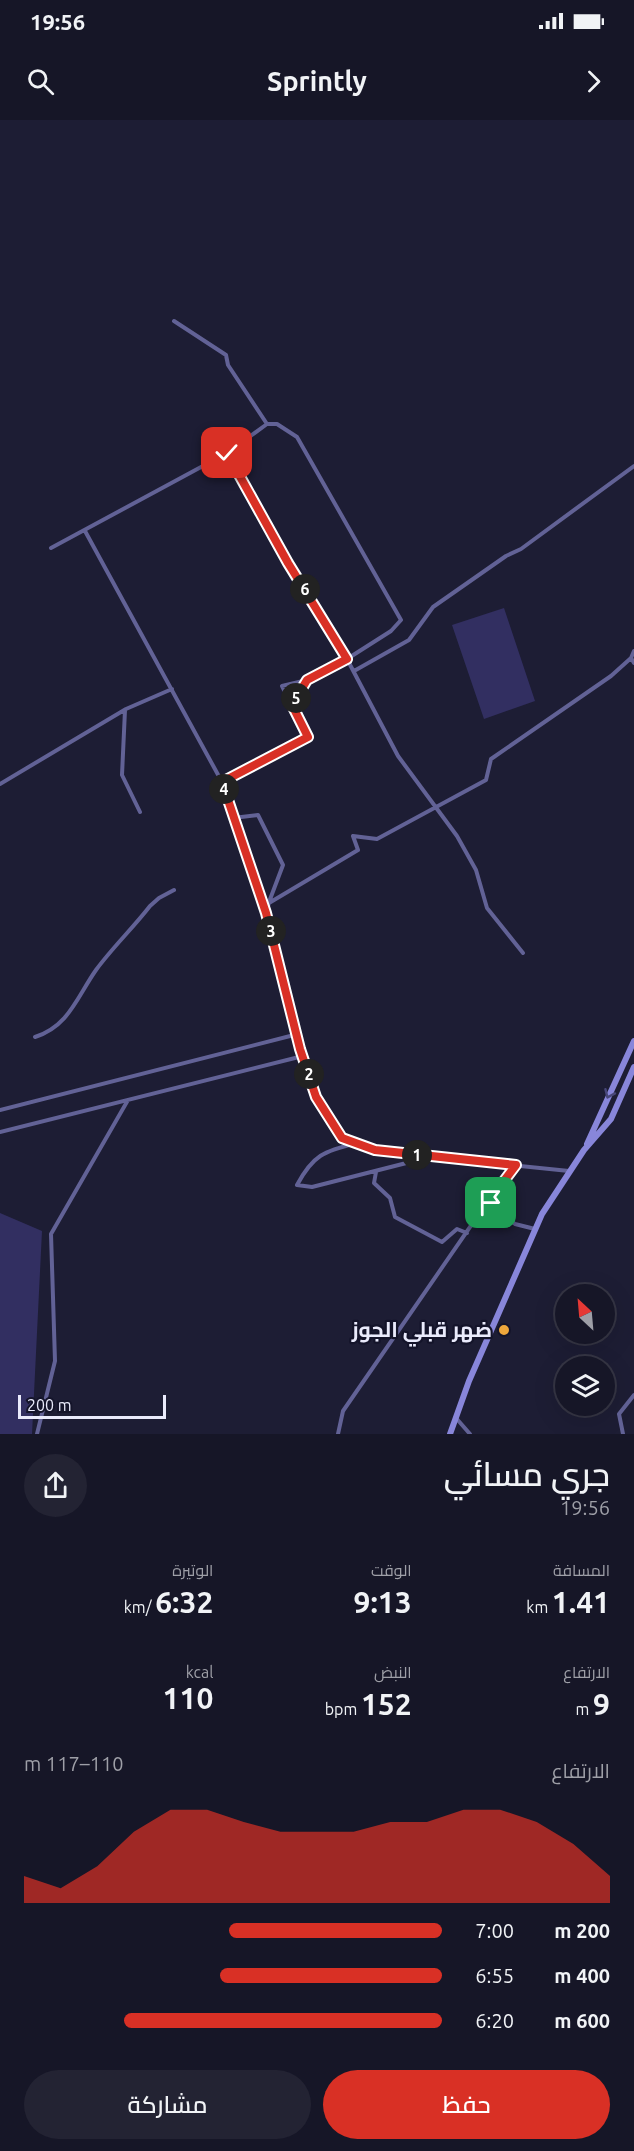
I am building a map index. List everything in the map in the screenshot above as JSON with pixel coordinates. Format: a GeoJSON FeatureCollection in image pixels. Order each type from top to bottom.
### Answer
{"type":"FeatureCollection","features":[{"type":"Feature","properties":{"kind":"main road"},"geometry":{"type":"LineString","coordinates":[[584,1150],[634,1041]]}},
{"type":"Feature","properties":{"kind":"main road"},"geometry":{"type":"LineString","coordinates":[[450,1434],[469,1381],[542,1214],[584,1150],[611,1119],[634,1067]]}},
{"type":"Feature","properties":{"kind":"street"},"geometry":{"type":"LineString","coordinates":[[174,321],[226,355],[228,365],[267,424]]}},
{"type":"Feature","properties":{"kind":"street"},"geometry":{"type":"LineString","coordinates":[[51,548],[227,453],[267,424],[277,424],[297,437],[401,620],[391,631],[347,659],[307,680],[282,686],[308,737],[222,782]]}},
{"type":"Feature","properties":{"kind":"street"},"geometry":{"type":"LineString","coordinates":[[227,453],[288,563],[354,671],[398,756],[437,808],[476,870],[487,908],[523,953]]}},
{"type":"Feature","properties":{"kind":"street"},"geometry":{"type":"LineString","coordinates":[[354,671],[409,640],[433,608],[506,556],[521,549],[634,466]]}},
{"type":"Feature","properties":{"kind":"street"},"geometry":{"type":"LineString","coordinates":[[86,531],[222,782],[266,913],[297,1034],[316,1097],[342,1138],[375,1150],[570,1171]]}},
{"type":"Feature","properties":{"kind":"street"},"geometry":{"type":"LineString","coordinates":[[268,903],[358,850],[353,836],[377,839],[486,780],[491,759],[611,676],[631,658],[634,651]]}},
{"type":"Feature","properties":{"kind":"street"},"geometry":{"type":"LineString","coordinates":[[631,658],[634,663]]}},
{"type":"Feature","properties":{"kind":"street"},"geometry":{"type":"LineString","coordinates":[[292,705],[307,680]]}},
{"type":"Feature","properties":{"kind":"street"},"geometry":{"type":"LineString","coordinates":[[0,784],[126,709],[172,689]]}},
{"type":"Feature","properties":{"kind":"street"},"geometry":{"type":"LineString","coordinates":[[126,709],[122,775],[140,812]]}},
{"type":"Feature","properties":{"kind":"street"},"geometry":{"type":"LineString","coordinates":[[234,818],[258,815],[283,865],[266,913]]}},
{"type":"Feature","properties":{"kind":"street"},"geometry":{"type":"LineString","coordinates":[[35,1037],[45,1034],[68,1017],[96,970],[150,906],[174,890]]}},
{"type":"Feature","properties":{"kind":"street"},"geometry":{"type":"LineString","coordinates":[[0,1110],[297,1034]]}},
{"type":"Feature","properties":{"kind":"street"},"geometry":{"type":"LineString","coordinates":[[0,1132],[303,1056]]}},
{"type":"Feature","properties":{"kind":"street"},"geometry":{"type":"LineString","coordinates":[[37,1434],[55,1361],[51,1234],[128,1100]]}},
{"type":"Feature","properties":{"kind":"street"},"geometry":{"type":"LineString","coordinates":[[357,1143],[335,1148],[314,1158],[297,1185],[312,1187],[377,1172],[431,1156]]}},
{"type":"Feature","properties":{"kind":"street"},"geometry":{"type":"LineString","coordinates":[[338,1434],[343,1411],[516,1165]]}},
{"type":"Feature","properties":{"kind":"street"},"geometry":{"type":"LineString","coordinates":[[377,1172],[374,1183],[390,1198],[395,1217],[442,1242],[457,1229],[467,1233]]}},
{"type":"Feature","properties":{"kind":"street"},"geometry":{"type":"LineString","coordinates":[[488,1202],[515,1224],[535,1229]]}},
{"type":"Feature","properties":{"kind":"street"},"geometry":{"type":"LineString","coordinates":[[623,1434],[619,1414],[634,1395]]}},
{"type":"Feature","properties":{"kind":"street"},"geometry":{"type":"LineString","coordinates":[[456,1417],[470,1434]]}},
{"type":"Feature","properties":{"kind":"shaded area"},"geometry":{"type":"Polygon","coordinates":[[[504,608],[535,701],[484,719],[452,625],[504,608]]]}},
{"type":"Feature","properties":{"kind":"shaded area"},"geometry":{"type":"Polygon","coordinates":[[[0,1213],[42,1231],[32,1434],[0,1434],[0,1213]]]}},
{"type":"Feature","properties":{"kind":"place","name":"ضهر قبلي الجوز"},"geometry":{"type":"Point","coordinates":[504,1330]}},
{"type":"Feature","properties":{"kind":"route"},"geometry":{"type":"LineString","coordinates":[[227,453],[288,563],[347,659],[307,680],[292,705],[308,737],[222,782],[266,913],[300,1049],[316,1097],[342,1138],[375,1150],[516,1165],[499,1185],[488,1202],[491,1203]]}}]}
